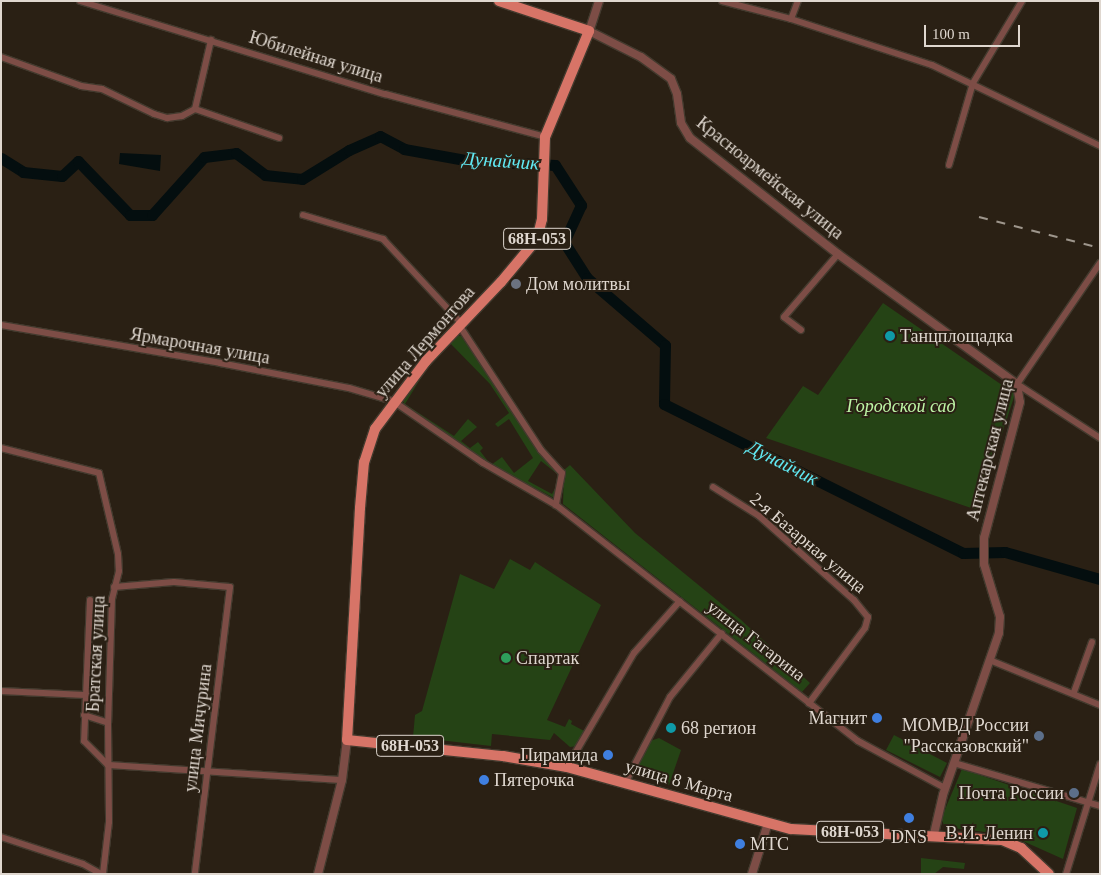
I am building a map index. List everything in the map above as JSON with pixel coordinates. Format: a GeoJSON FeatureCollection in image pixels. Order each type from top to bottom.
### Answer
{"type":"FeatureCollection","features":[{"type":"Feature","properties":{"kind":"main road","name":"Красноармейская улица"},"geometry":{"type":"LineString","coordinates":[[499,1],[589,31]]}},
{"type":"Feature","properties":{"kind":"main road","name":"улица Лермонтова"},"geometry":{"type":"LineString","coordinates":[[347,740],[364,462],[375,429],[393,401],[538,239],[542,219],[544,137],[589,31]]}},
{"type":"Feature","properties":{"kind":"main road","name":"улица 8 Марта"},"geometry":{"type":"LineString","coordinates":[[347,740],[503,756],[567,767],[768,823],[808,831],[934,834],[1002,840],[1021,848],[1049,874]]}},
{"type":"Feature","properties":{"kind":"street","name":"Юбилейная улица"},"geometry":{"type":"LineString","coordinates":[[80,1],[385,94],[544,137]]}},
{"type":"Feature","properties":{"kind":"street"},"geometry":{"type":"LineString","coordinates":[[589,31],[599,1]]}},
{"type":"Feature","properties":{"kind":"street"},"geometry":{"type":"LineString","coordinates":[[722,1],[791,19],[932,65],[973,83],[1100,146]]}},
{"type":"Feature","properties":{"kind":"street"},"geometry":{"type":"LineString","coordinates":[[791,19],[798,1]]}},
{"type":"Feature","properties":{"kind":"street"},"geometry":{"type":"LineString","coordinates":[[949,165],[973,83],[1022,1]]}},
{"type":"Feature","properties":{"kind":"street","name":"Красноармейская улица"},"geometry":{"type":"LineString","coordinates":[[589,31],[665,73],[675,86],[679,116],[686,134],[838,254],[1018,384],[1100,438]]}},
{"type":"Feature","properties":{"kind":"street"},"geometry":{"type":"LineString","coordinates":[[195,109],[211,40]]}},
{"type":"Feature","properties":{"kind":"street"},"geometry":{"type":"LineString","coordinates":[[1,57],[81,86],[102,90],[167,118],[182,116],[195,109],[278,138]]}},
{"type":"Feature","properties":{"kind":"street"},"geometry":{"type":"LineString","coordinates":[[303,214],[383,239],[460,324],[541,450],[562,473],[556,505]]}},
{"type":"Feature","properties":{"kind":"street","name":"Красноармейская улица"},"geometry":{"type":"LineString","coordinates":[[801,330],[784,317],[838,254]]}},
{"type":"Feature","properties":{"kind":"street","name":"Аптекарская улица"},"geometry":{"type":"LineString","coordinates":[[934,834],[945,788],[992,661],[999,633],[1000,617],[984,564],[984,538],[1020,402],[1018,384],[1100,262]]}},
{"type":"Feature","properties":{"kind":"street","name":"Ярмарочная улица"},"geometry":{"type":"LineString","coordinates":[[1,325],[220,363],[349,388],[393,401]]}},
{"type":"Feature","properties":{"kind":"street","name":"улица Гагарина"},"geometry":{"type":"LineString","coordinates":[[393,401],[483,463],[556,505],[858,741],[945,788]]}},
{"type":"Feature","properties":{"kind":"street","name":"Братская улица"},"geometry":{"type":"LineString","coordinates":[[1,448],[99,473],[118,554],[119,571],[114,587],[108,723],[109,822],[102,874]]}},
{"type":"Feature","properties":{"kind":"street","name":"2-я Базарная улица"},"geometry":{"type":"LineString","coordinates":[[713,487],[759,516],[854,600],[868,617],[865,628],[809,702]]}},
{"type":"Feature","properties":{"kind":"street","name":"улица Мичурина"},"geometry":{"type":"LineString","coordinates":[[114,587],[174,582],[230,587],[195,874]]}},
{"type":"Feature","properties":{"kind":"street","name":"Братская улица"},"geometry":{"type":"LineString","coordinates":[[90,600],[84,695],[84,741],[108,765]]}},
{"type":"Feature","properties":{"kind":"street"},"geometry":{"type":"LineString","coordinates":[[567,767],[634,653],[680,601]]}},
{"type":"Feature","properties":{"kind":"street"},"geometry":{"type":"LineString","coordinates":[[625,783],[670,697],[722,633]]}},
{"type":"Feature","properties":{"kind":"street"},"geometry":{"type":"LineString","coordinates":[[1074,692],[1092,642]]}},
{"type":"Feature","properties":{"kind":"street"},"geometry":{"type":"LineString","coordinates":[[992,661],[1074,692],[1100,705]]}},
{"type":"Feature","properties":{"kind":"street"},"geometry":{"type":"LineString","coordinates":[[1,691],[84,695]]}},
{"type":"Feature","properties":{"kind":"street","name":"Братская улица"},"geometry":{"type":"LineString","coordinates":[[84,715],[108,723]]}},
{"type":"Feature","properties":{"kind":"street","name":"улица Лермонтова"},"geometry":{"type":"LineString","coordinates":[[318,874],[342,780],[347,740]]}},
{"type":"Feature","properties":{"kind":"street"},"geometry":{"type":"LineString","coordinates":[[954,763],[1100,806]]}},
{"type":"Feature","properties":{"kind":"street"},"geometry":{"type":"LineString","coordinates":[[1066,874],[1100,764]]}},
{"type":"Feature","properties":{"kind":"street"},"geometry":{"type":"LineString","coordinates":[[108,765],[342,780]]}},
{"type":"Feature","properties":{"kind":"street"},"geometry":{"type":"LineString","coordinates":[[752,874],[768,823]]}},
{"type":"Feature","properties":{"kind":"street"},"geometry":{"type":"LineString","coordinates":[[1,837],[83,864],[102,874]]}},
{"type":"Feature","properties":{"kind":"green space","name":"Городской сад"},"geometry":{"type":"Polygon","coordinates":[[[883,303],[1015,394],[977,510],[766,438],[803,386],[818,395],[883,303]]]}},
{"type":"Feature","properties":{"kind":"green space"},"geometry":{"type":"Polygon","coordinates":[[[455,335],[461,336],[540,452],[561,473],[560,476],[541,461],[528,481],[552,494],[560,479],[556,499],[491,465],[502,457],[514,473],[533,458],[509,419],[498,427],[495,424],[509,413],[490,384],[448,341],[455,335]]]}},
{"type":"Feature","properties":{"kind":"green space"},"geometry":{"type":"Polygon","coordinates":[[[430,363],[405,404],[454,436],[468,419],[477,427],[461,441],[470,448],[478,442],[483,448],[480,451],[491,465],[404,405],[403,398],[430,363]]]}},
{"type":"Feature","properties":{"kind":"green space"},"geometry":{"type":"Polygon","coordinates":[[[570,465],[635,533],[740,619],[810,683],[802,692],[563,504],[564,470],[570,465]]]}},
{"type":"Feature","properties":{"kind":"green space","name":"Спартак"},"geometry":{"type":"Polygon","coordinates":[[[510,559],[530,570],[535,562],[601,605],[547,720],[565,727],[569,719],[572,721],[571,724],[586,732],[577,746],[570,747],[554,733],[550,740],[492,734],[491,746],[413,737],[415,715],[422,711],[460,574],[494,589],[510,559]]]}},
{"type":"Feature","properties":{"kind":"green space"},"geometry":{"type":"Polygon","coordinates":[[[894,735],[947,763],[940,777],[886,750],[894,735]]]}},
{"type":"Feature","properties":{"kind":"green space"},"geometry":{"type":"Polygon","coordinates":[[[659,738],[681,750],[669,785],[634,775],[650,741],[659,738]]]}},
{"type":"Feature","properties":{"kind":"green space"},"geometry":{"type":"Polygon","coordinates":[[[962,769],[1077,808],[1063,859],[1009,835],[945,827],[941,819],[962,769]]]}},
{"type":"Feature","properties":{"kind":"green space"},"geometry":{"type":"Polygon","coordinates":[[[921,858],[965,863],[964,869],[943,867],[934,874],[921,874],[921,858]]]}},
{"type":"Feature","properties":{"kind":"shaded area"},"geometry":{"type":"Polygon","coordinates":[[[120,153],[161,155],[160,171],[119,164],[120,153]]]}},
{"type":"Feature","properties":{"kind":"waterway","name":"Дунайчик"},"geometry":{"type":"LineString","coordinates":[[1,158],[23,172],[62,176],[78,161],[130,215],[152,215],[204,157],[236,153],[265,175],[302,179],[349,150],[380,136],[404,149],[465,160],[555,165],[581,205],[564,242],[587,278],[665,345],[664,404],[963,553],[1005,552],[1100,579]]}},
{"type":"Feature","properties":{"kind":"railway"},"geometry":{"type":"LineString","coordinates":[[979,217],[1100,248]]}},
{"type":"Feature","properties":{"kind":"place","name":"Дом молитвы"},"geometry":{"type":"Point","coordinates":[516,284]}},
{"type":"Feature","properties":{"kind":"place","name":"Танцплощадка"},"geometry":{"type":"Point","coordinates":[890,336]}},
{"type":"Feature","properties":{"kind":"place","name":"Спартак"},"geometry":{"type":"Point","coordinates":[506,658]}},
{"type":"Feature","properties":{"kind":"place","name":"Магнит"},"geometry":{"type":"Point","coordinates":[877,718]}},
{"type":"Feature","properties":{"kind":"place","name":"68 регион"},"geometry":{"type":"Point","coordinates":[671,728]}},
{"type":"Feature","properties":{"kind":"place","name":"МОМВД России \"Рассказовский\""},"geometry":{"type":"Point","coordinates":[1039,736]}},
{"type":"Feature","properties":{"kind":"place","name":"Пирамида"},"geometry":{"type":"Point","coordinates":[608,755]}},
{"type":"Feature","properties":{"kind":"place","name":"Пятерочка"},"geometry":{"type":"Point","coordinates":[484,780]}},
{"type":"Feature","properties":{"kind":"place","name":"Почта России"},"geometry":{"type":"Point","coordinates":[1074,793]}},
{"type":"Feature","properties":{"kind":"place","name":"DNS"},"geometry":{"type":"Point","coordinates":[909,818]}},
{"type":"Feature","properties":{"kind":"place","name":"В.И. Ленин"},"geometry":{"type":"Point","coordinates":[1043,833]}},
{"type":"Feature","properties":{"kind":"place","name":"МТС"},"geometry":{"type":"Point","coordinates":[740,844]}}]}
